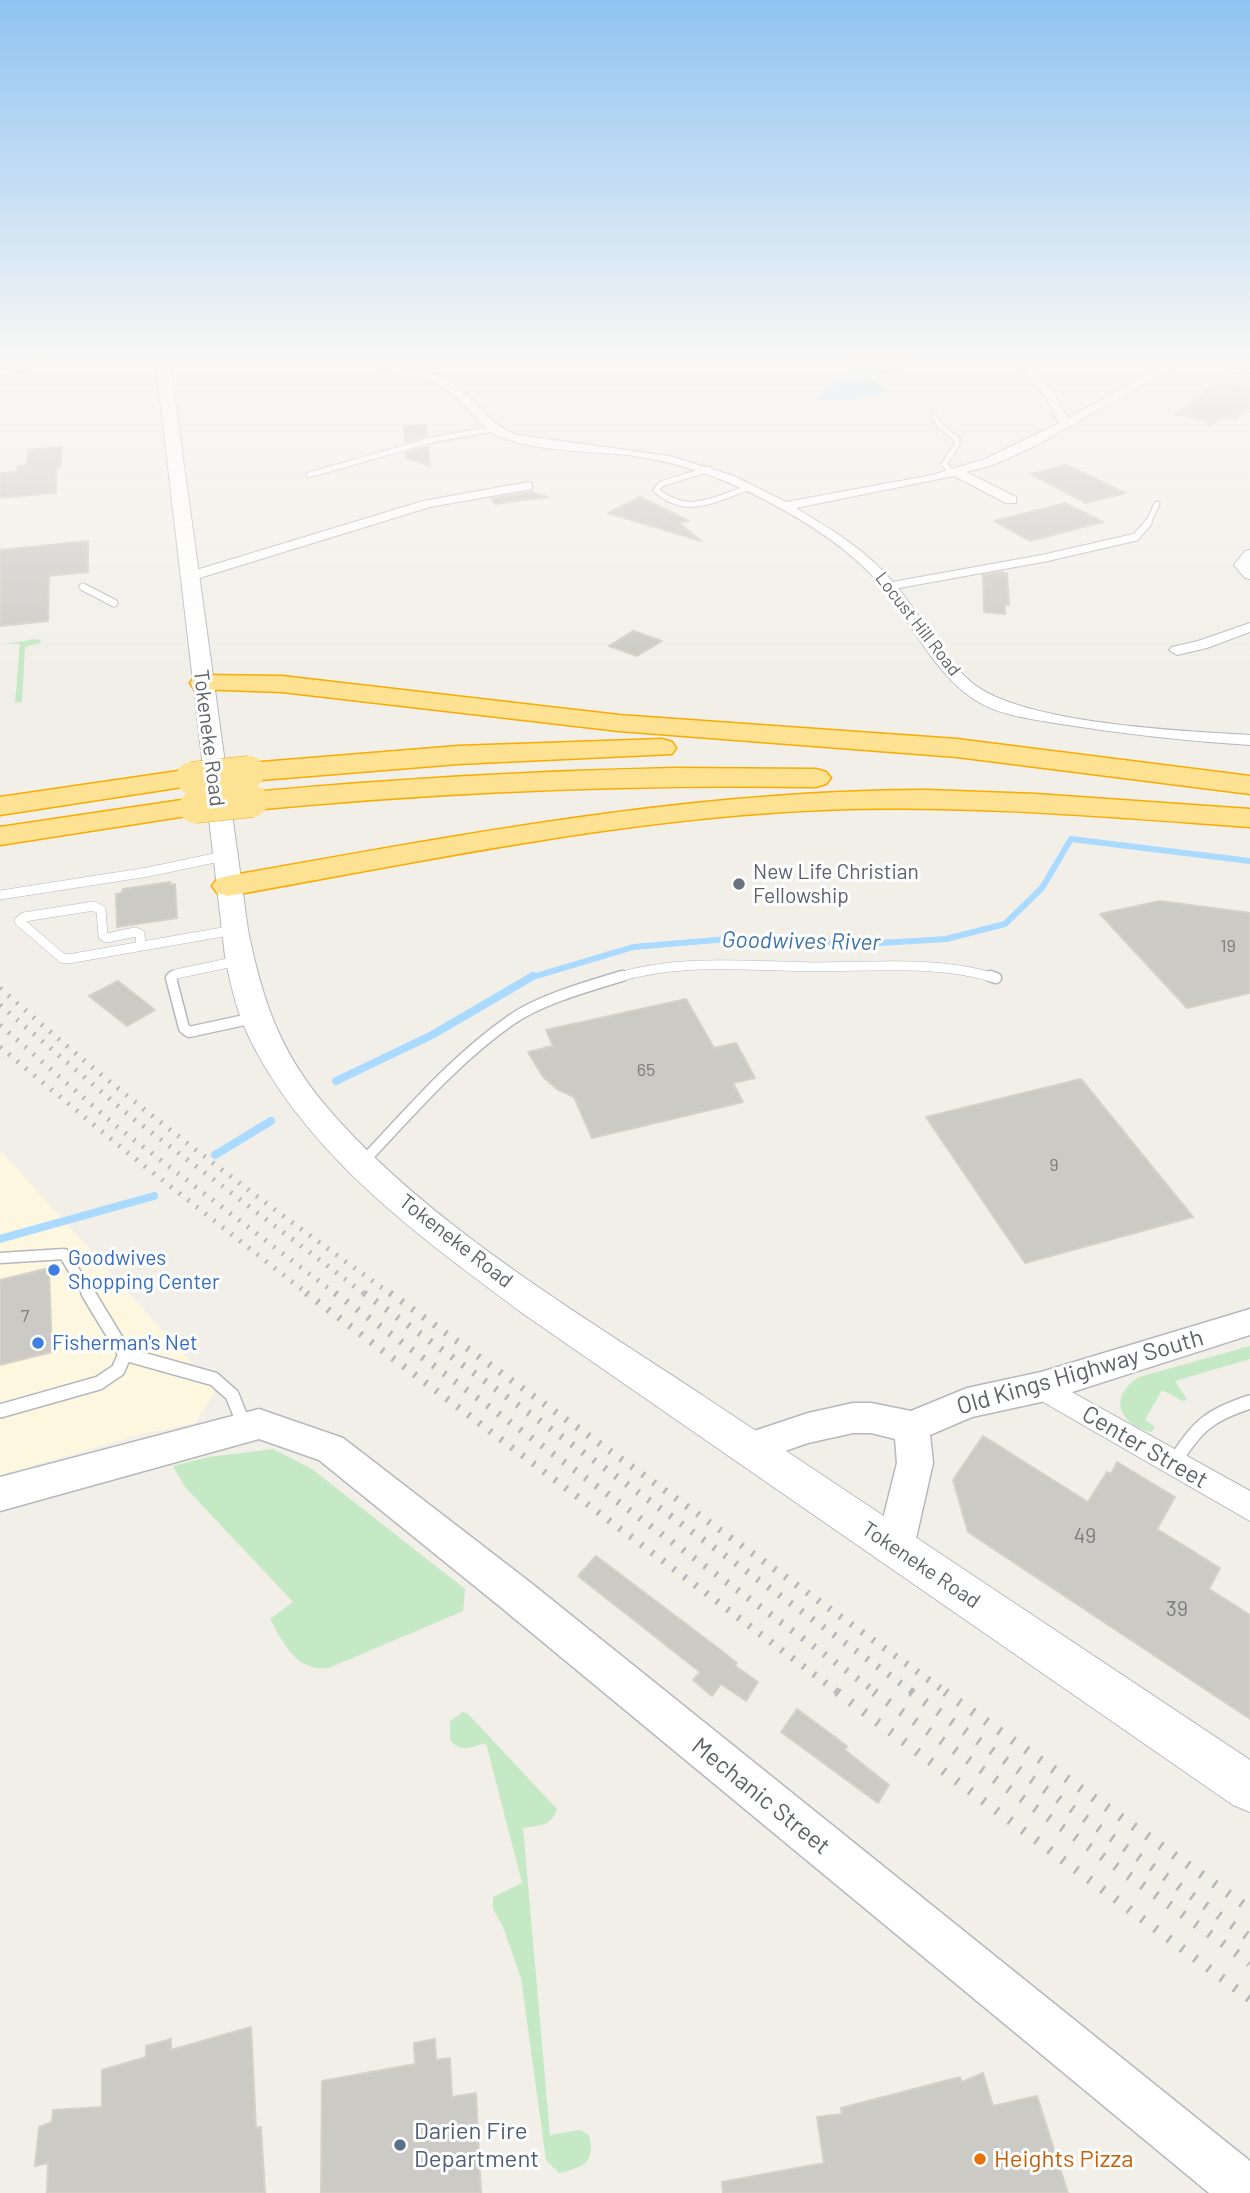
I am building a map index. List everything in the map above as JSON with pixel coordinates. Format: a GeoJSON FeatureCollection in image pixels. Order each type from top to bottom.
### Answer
{"type":"FeatureCollection","features":[{"type":"Feature","properties":{"kind":"highway"},"geometry":{"type":"LineString","coordinates":[[203,683],[282,684],[619,723],[900,743],[1250,785]]}},
{"type":"Feature","properties":{"kind":"highway"},"geometry":{"type":"LineString","coordinates":[[0,806],[193,793],[250,786],[384,760],[533,751],[741,748],[964,757],[1206,779]]}},
{"type":"Feature","properties":{"kind":"highway"},"geometry":{"type":"LineString","coordinates":[[250,786],[370,790],[510,781],[747,777],[999,788],[1129,800],[1250,816]]}},
{"type":"Feature","properties":{"kind":"highway"},"geometry":{"type":"LineString","coordinates":[[0,836],[193,793]]}},
{"type":"Feature","properties":{"kind":"highway"},"geometry":{"type":"LineString","coordinates":[[226,871],[641,818],[790,802],[957,800],[1250,816]]}},
{"type":"Feature","properties":{"kind":"main road","name":"Tokeneke Road"},"geometry":{"type":"LineString","coordinates":[[175,466],[237,945],[256,1018],[275,1057],[292,1083],[363,1163],[412,1209],[475,1259],[748,1448],[1250,1788]]}},
{"type":"Feature","properties":{"kind":"street","name":"Locust Hill Road"},"geometry":{"type":"LineString","coordinates":[[696,466],[751,487],[855,552],[890,586],[928,643],[948,666],[981,696],[1032,714],[1126,731],[1250,740]]}},
{"type":"Feature","properties":{"kind":"street"},"geometry":{"type":"LineString","coordinates":[[785,506],[954,473],[971,466]]}},
{"type":"Feature","properties":{"kind":"street"},"geometry":{"type":"LineString","coordinates":[[954,473],[1012,500]]}},
{"type":"Feature","properties":{"kind":"street"},"geometry":{"type":"LineString","coordinates":[[188,577],[428,504],[528,486]]}},
{"type":"Feature","properties":{"kind":"street"},"geometry":{"type":"LineString","coordinates":[[1250,554],[1241,565],[1250,575]]}},
{"type":"Feature","properties":{"kind":"street"},"geometry":{"type":"LineString","coordinates":[[1177,650],[1202,645],[1250,627]]}},
{"type":"Feature","properties":{"kind":"street","name":"Old Kings Highway South"},"geometry":{"type":"LineString","coordinates":[[912,1427],[967,1403],[1041,1387],[1250,1322]]}},
{"type":"Feature","properties":{"kind":"street","name":"Center Street"},"geometry":{"type":"LineString","coordinates":[[1041,1387],[1250,1507]]}},
{"type":"Feature","properties":{"kind":"street"},"geometry":{"type":"LineString","coordinates":[[748,1448],[808,1428],[853,1419],[871,1418],[912,1427],[915,1463],[895,1547]]}},
{"type":"Feature","properties":{"kind":"street"},"geometry":{"type":"LineString","coordinates":[[0,1494],[252,1426]]}},
{"type":"Feature","properties":{"kind":"street","name":"Mechanic Street"},"geometry":{"type":"LineString","coordinates":[[252,1426],[331,1449],[528,1605],[1249,2193]]}},
{"type":"Feature","properties":{"kind":"lane"},"geometry":{"type":"LineString","coordinates":[[309,475],[339,466]]}},
{"type":"Feature","properties":{"kind":"lane"},"geometry":{"type":"LineString","coordinates":[[947,466],[954,473]]}},
{"type":"Feature","properties":{"kind":"lane"},"geometry":{"type":"LineString","coordinates":[[709,469],[661,484],[656,489],[672,503],[697,506],[751,487]]}},
{"type":"Feature","properties":{"kind":"lane"},"geometry":{"type":"LineString","coordinates":[[890,586],[1045,558],[1136,537],[1148,523],[1157,504]]}},
{"type":"Feature","properties":{"kind":"lane"},"geometry":{"type":"LineString","coordinates":[[83,587],[114,603]]}},
{"type":"Feature","properties":{"kind":"lane"},"geometry":{"type":"LineString","coordinates":[[0,895],[148,872],[226,871]]}},
{"type":"Feature","properties":{"kind":"lane"},"geometry":{"type":"LineString","coordinates":[[141,946],[139,934],[135,932],[103,936],[101,910],[94,906],[24,917],[19,921],[61,958],[141,946],[237,945]]}},
{"type":"Feature","properties":{"kind":"lane"},"geometry":{"type":"LineString","coordinates":[[237,945],[171,978],[184,1028],[189,1032],[256,1018]]}},
{"type":"Feature","properties":{"kind":"lane"},"geometry":{"type":"LineString","coordinates":[[363,1163],[440,1079],[513,1018],[574,991],[635,972],[667,966],[920,967],[973,971],[996,978]]}},
{"type":"Feature","properties":{"kind":"lane"},"geometry":{"type":"LineString","coordinates":[[0,1258],[64,1254],[125,1354],[214,1379],[232,1395],[252,1426]]}},
{"type":"Feature","properties":{"kind":"lane"},"geometry":{"type":"LineString","coordinates":[[0,1411],[99,1383],[118,1370],[125,1354]]}},
{"type":"Feature","properties":{"kind":"lane"},"geometry":{"type":"LineString","coordinates":[[1173,1464],[1195,1430],[1209,1418],[1217,1412],[1250,1402]]}},
{"type":"Feature","properties":{"kind":"shaded area","name":"Goodwives Shopping Center"},"geometry":{"type":"Polygon","coordinates":[[[0,1150],[216,1390],[195,1423],[138,1435],[0,1475],[0,1150]]]}},
{"type":"Feature","properties":{"kind":"green space"},"geometry":{"type":"Polygon","coordinates":[[[35,639],[41,643],[25,647],[22,702],[15,703],[20,644],[6,644],[35,639]]]}},
{"type":"Feature","properties":{"kind":"green space"},"geometry":{"type":"Polygon","coordinates":[[[1250,1346],[1250,1359],[1175,1381],[1187,1400],[1183,1401],[1162,1390],[1145,1420],[1155,1427],[1151,1432],[1131,1423],[1121,1409],[1123,1392],[1139,1377],[1250,1346]]]}},
{"type":"Feature","properties":{"kind":"green space"},"geometry":{"type":"Polygon","coordinates":[[[273,1449],[312,1469],[465,1589],[463,1611],[329,1668],[317,1668],[299,1661],[286,1647],[270,1619],[293,1602],[185,1487],[173,1466],[209,1457],[273,1449]]]}},
{"type":"Feature","properties":{"kind":"green space"},"geometry":{"type":"Polygon","coordinates":[[[463,1712],[468,1714],[557,1809],[548,1822],[523,1828],[550,2135],[580,2130],[589,2135],[591,2145],[586,2163],[559,2173],[546,2160],[521,1978],[503,1927],[493,1909],[493,1897],[522,1883],[486,1743],[463,1748],[450,1740],[450,1721],[463,1712]]]}},
{"type":"Feature","properties":{"kind":"building"},"geometry":{"type":"Polygon","coordinates":[[[18,466],[61,466],[56,468],[56,493],[0,498],[0,473],[17,472],[18,466]]]}},
{"type":"Feature","properties":{"kind":"building"},"geometry":{"type":"Polygon","coordinates":[[[1069,466],[1126,493],[1086,503],[1031,474],[1069,466]]]}},
{"type":"Feature","properties":{"kind":"building"},"geometry":{"type":"Polygon","coordinates":[[[531,492],[548,497],[495,504],[491,499],[531,492]]]}},
{"type":"Feature","properties":{"kind":"building"},"geometry":{"type":"Polygon","coordinates":[[[640,497],[689,521],[679,523],[701,541],[608,513],[640,497]]]}},
{"type":"Feature","properties":{"kind":"building"},"geometry":{"type":"Polygon","coordinates":[[[1065,503],[1103,522],[1030,541],[994,521],[1065,503]]]}},
{"type":"Feature","properties":{"kind":"building"},"geometry":{"type":"Polygon","coordinates":[[[88,541],[88,572],[49,576],[48,621],[0,626],[0,550],[88,541]]]}},
{"type":"Feature","properties":{"kind":"building"},"geometry":{"type":"Polygon","coordinates":[[[1003,572],[1003,575],[1007,573],[1009,605],[1005,605],[1005,614],[984,612],[983,575],[1003,572]]]}},
{"type":"Feature","properties":{"kind":"building"},"geometry":{"type":"Polygon","coordinates":[[[633,631],[662,641],[637,656],[609,646],[633,631]]]}},
{"type":"Feature","properties":{"kind":"building"},"geometry":{"type":"Polygon","coordinates":[[[170,882],[170,885],[175,884],[177,918],[117,927],[116,894],[122,893],[123,889],[170,882]]]}},
{"type":"Feature","properties":{"kind":"building"},"geometry":{"type":"Polygon","coordinates":[[[1160,901],[1250,913],[1250,993],[1187,1008],[1100,914],[1160,901]]]}},
{"type":"Feature","properties":{"kind":"building"},"geometry":{"type":"Polygon","coordinates":[[[118,981],[155,1010],[127,1026],[89,996],[118,981]]]}},
{"type":"Feature","properties":{"kind":"building"},"geometry":{"type":"Polygon","coordinates":[[[686,999],[714,1048],[736,1043],[755,1078],[733,1083],[743,1102],[592,1138],[574,1097],[557,1089],[543,1077],[528,1052],[553,1046],[546,1030],[686,999]]]}},
{"type":"Feature","properties":{"kind":"building"},"geometry":{"type":"Polygon","coordinates":[[[1081,1079],[1193,1217],[1025,1263],[926,1117],[1081,1079]]]}},
{"type":"Feature","properties":{"kind":"building"},"geometry":{"type":"Polygon","coordinates":[[[49,1268],[52,1352],[0,1365],[0,1280],[49,1268]]]}},
{"type":"Feature","properties":{"kind":"building"},"geometry":{"type":"Polygon","coordinates":[[[983,1436],[1088,1502],[1107,1472],[1111,1474],[1117,1462],[1175,1497],[1157,1529],[1220,1568],[1209,1589],[1250,1615],[1250,1719],[968,1532],[953,1480],[983,1436]]]}},
{"type":"Feature","properties":{"kind":"building"},"geometry":{"type":"Polygon","coordinates":[[[596,1556],[718,1648],[737,1663],[735,1666],[758,1682],[746,1701],[721,1684],[712,1696],[693,1680],[700,1672],[578,1576],[596,1556]]]}},
{"type":"Feature","properties":{"kind":"building"},"geometry":{"type":"Polygon","coordinates":[[[797,1709],[847,1746],[845,1750],[889,1785],[878,1803],[781,1732],[797,1709]]]}},
{"type":"Feature","properties":{"kind":"building"},"geometry":{"type":"Polygon","coordinates":[[[251,2027],[256,2128],[261,2127],[265,2193],[47,2193],[48,2163],[35,2166],[39,2127],[52,2122],[53,2110],[102,2107],[102,2070],[146,2057],[146,2046],[171,2039],[171,2050],[251,2027]]]}},
{"type":"Feature","properties":{"kind":"building","name":"Darien Fire Department"},"geometry":{"type":"Polygon","coordinates":[[[435,2039],[436,2060],[450,2058],[452,2097],[476,2093],[481,2193],[321,2193],[322,2081],[415,2064],[414,2043],[435,2039]]]}},
{"type":"Feature","properties":{"kind":"building"},"geometry":{"type":"Polygon","coordinates":[[[983,2073],[993,2106],[1037,2096],[1068,2193],[723,2193],[722,2182],[824,2163],[817,2117],[842,2114],[841,2108],[960,2077],[962,2082],[983,2073]]]}},
{"type":"Feature","properties":{"kind":"waterway","name":"Goodwives River"},"geometry":{"type":"LineString","coordinates":[[530,978],[633,947],[740,938],[865,944],[946,939],[1005,924],[1042,888],[1071,839],[1250,861]]}},
{"type":"Feature","properties":{"kind":"waterway","name":"Goodwives River"},"geometry":{"type":"LineString","coordinates":[[336,1081],[432,1035],[530,978]]}},
{"type":"Feature","properties":{"kind":"waterway","name":"Goodwives River"},"geometry":{"type":"LineString","coordinates":[[215,1155],[271,1121]]}},
{"type":"Feature","properties":{"kind":"waterway","name":"Goodwives River"},"geometry":{"type":"LineString","coordinates":[[0,1239],[154,1196]]}},
{"type":"Feature","properties":{"kind":"railway"},"geometry":{"type":"LineString","coordinates":[[0,988],[192,1147],[392,1295]]}},
{"type":"Feature","properties":{"kind":"railway"},"geometry":{"type":"LineString","coordinates":[[0,1005],[131,1117],[366,1295]]}},
{"type":"Feature","properties":{"kind":"railway"},"geometry":{"type":"LineString","coordinates":[[0,1025],[116,1126],[337,1295]]}},
{"type":"Feature","properties":{"kind":"railway"},"geometry":{"type":"LineString","coordinates":[[0,1047],[128,1153],[309,1295]]}},
{"type":"Feature","properties":{"kind":"railway"},"geometry":{"type":"LineString","coordinates":[[306,1293],[839,1693]]}},
{"type":"Feature","properties":{"kind":"railway"},"geometry":{"type":"LineString","coordinates":[[335,1293],[877,1693]]}},
{"type":"Feature","properties":{"kind":"railway"},"geometry":{"type":"LineString","coordinates":[[364,1293],[914,1693]]}},
{"type":"Feature","properties":{"kind":"railway"},"geometry":{"type":"LineString","coordinates":[[390,1293],[947,1693]]}},
{"type":"Feature","properties":{"kind":"railway"},"geometry":{"type":"LineString","coordinates":[[837,1692],[1250,1999]]}},
{"type":"Feature","properties":{"kind":"railway"},"geometry":{"type":"LineString","coordinates":[[874,1692],[1250,1963]]}},
{"type":"Feature","properties":{"kind":"railway"},"geometry":{"type":"LineString","coordinates":[[911,1692],[1250,1938]]}},
{"type":"Feature","properties":{"kind":"railway"},"geometry":{"type":"LineString","coordinates":[[945,1692],[1250,1909]]}},
{"type":"Feature","properties":{"kind":"place","name":"New Life Christian Fellowship"},"geometry":{"type":"Point","coordinates":[739,884]}},
{"type":"Feature","properties":{"kind":"place","name":"Goodwives Shopping Center"},"geometry":{"type":"Point","coordinates":[54,1270]}},
{"type":"Feature","properties":{"kind":"place","name":"Fisherman's Net"},"geometry":{"type":"Point","coordinates":[38,1343]}},
{"type":"Feature","properties":{"kind":"place","name":"Darien Fire Department"},"geometry":{"type":"Point","coordinates":[400,2145]}},
{"type":"Feature","properties":{"kind":"place","name":"Heights Pizza"},"geometry":{"type":"Point","coordinates":[980,2159]}}]}
